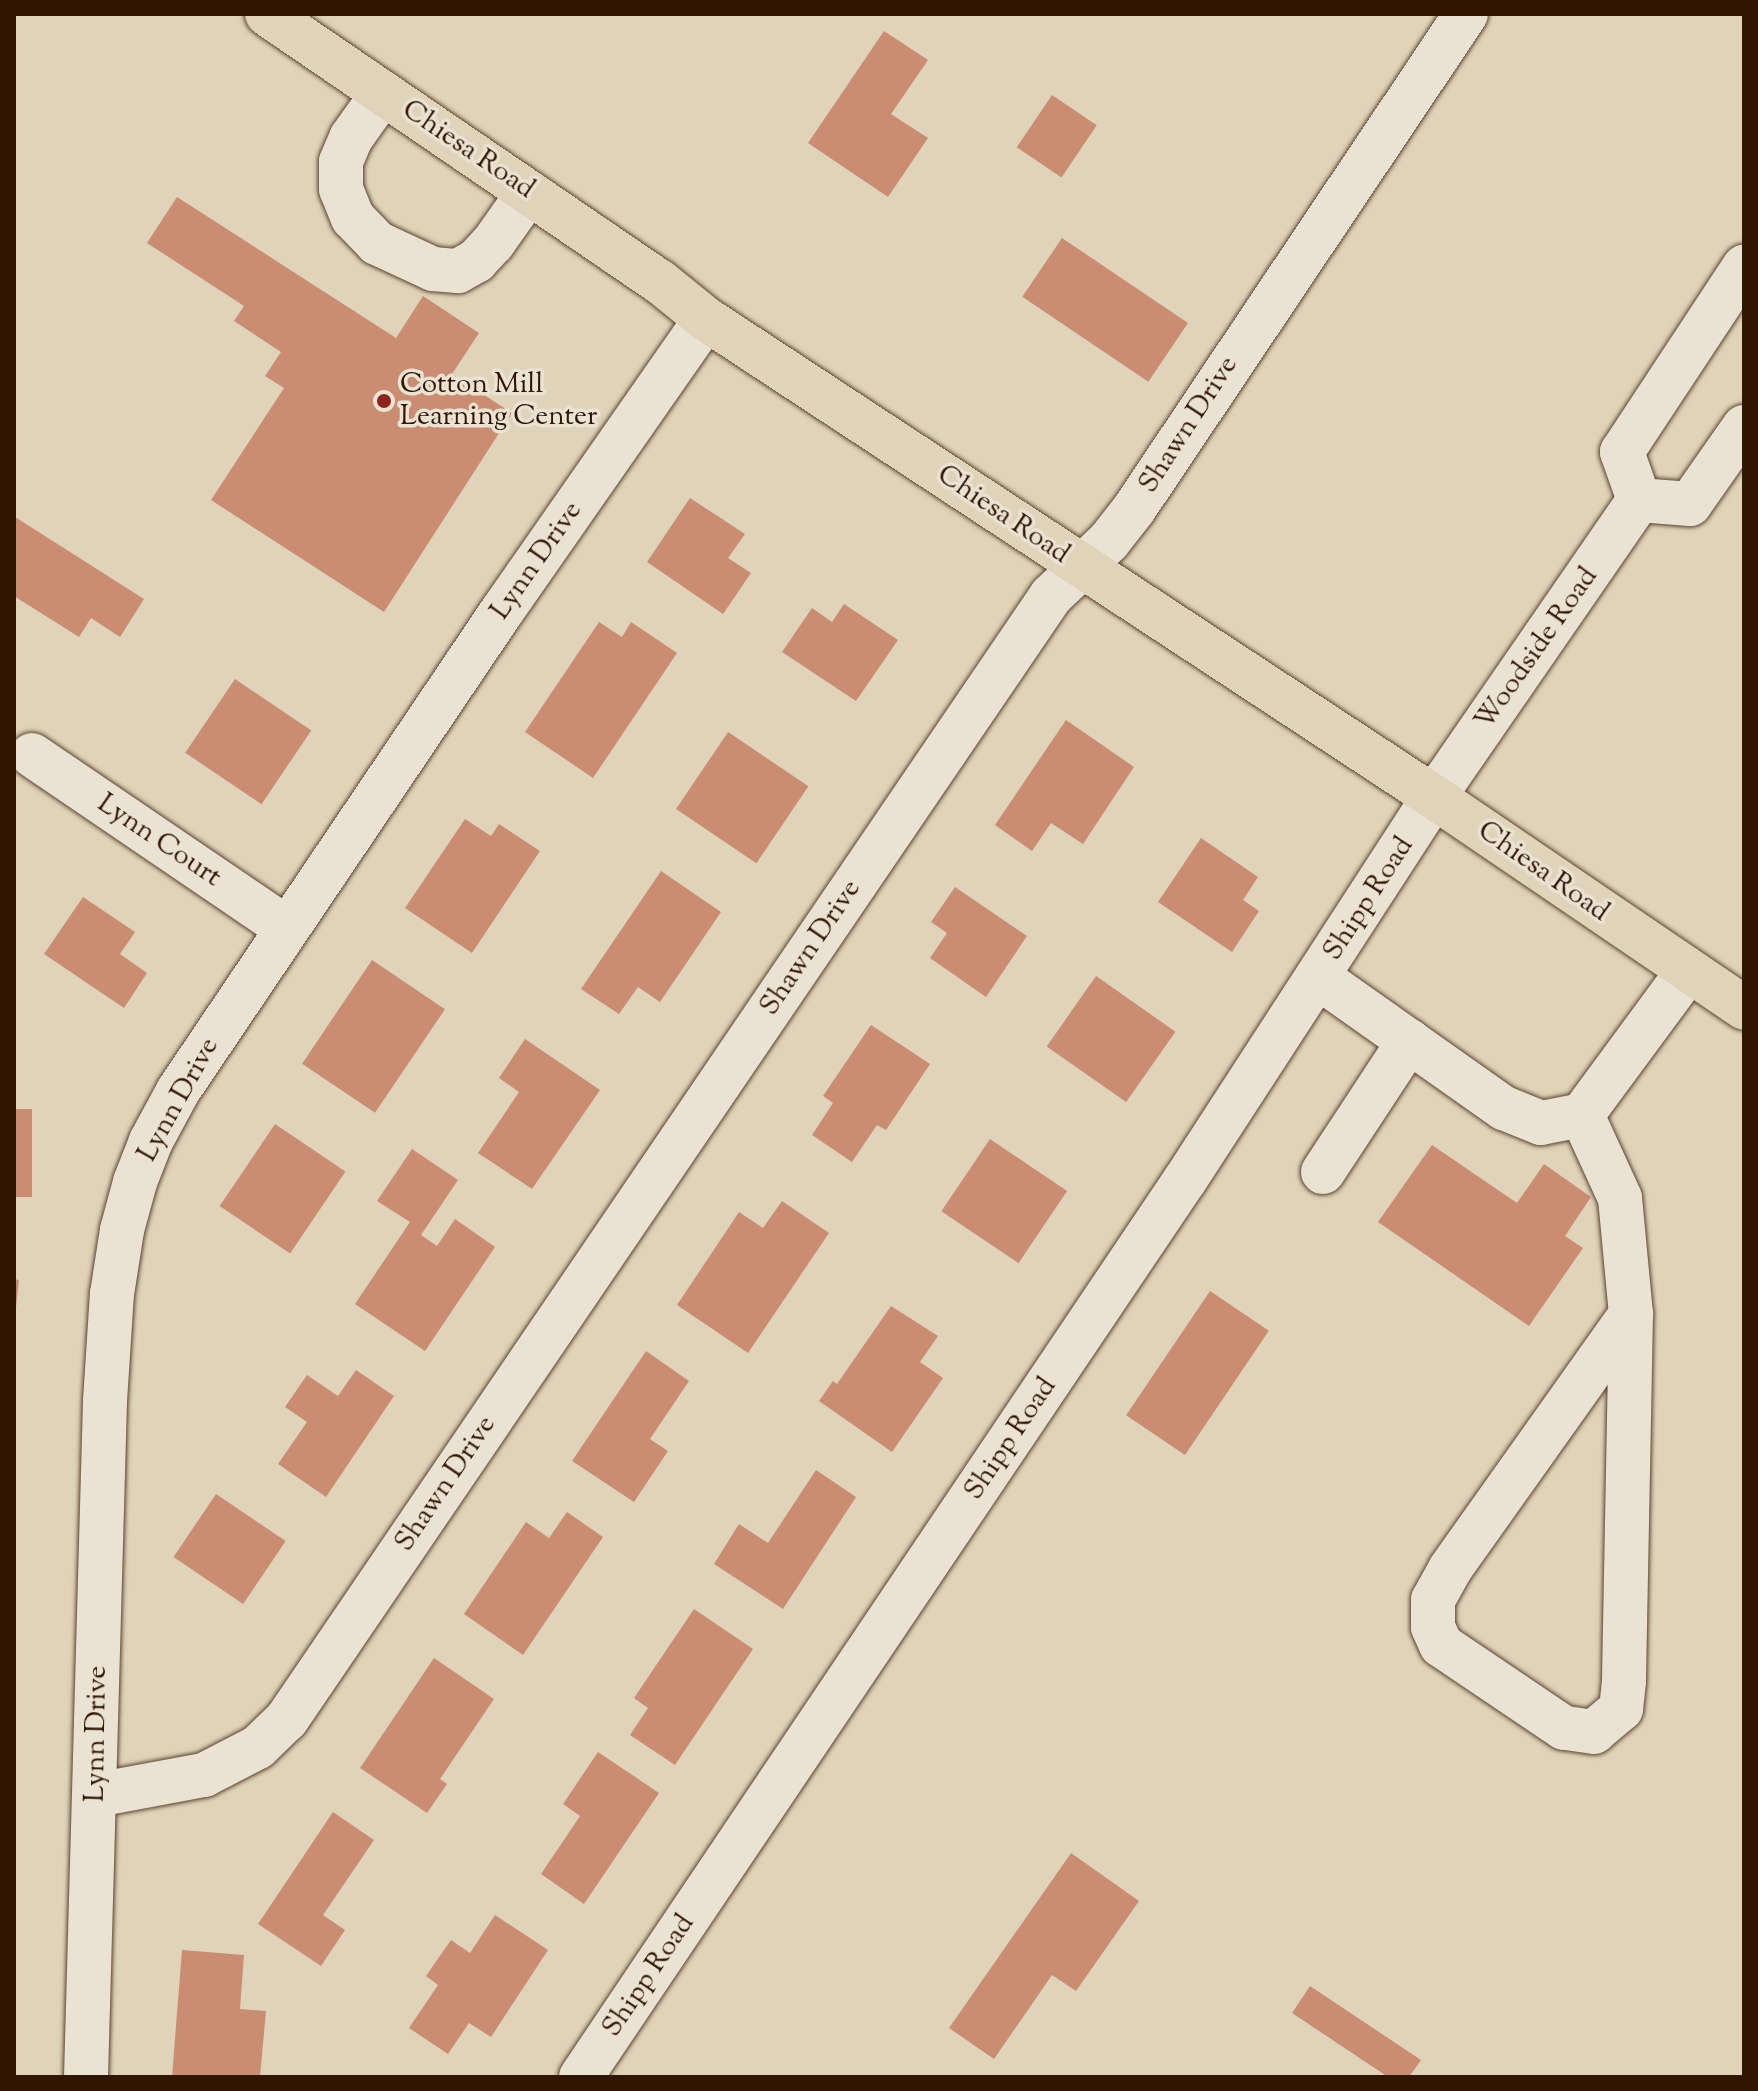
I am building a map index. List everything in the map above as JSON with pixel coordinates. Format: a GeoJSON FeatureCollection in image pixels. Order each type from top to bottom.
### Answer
{"type":"FeatureCollection","features":[{"type":"Feature","properties":{"kind":"main road","name":"Chiesa Road"},"geometry":{"type":"LineString","coordinates":[[267,14],[659,281],[706,319],[1434,797],[1744,1008]]}},
{"type":"Feature","properties":{"kind":"street","name":"Shawn Drive"},"geometry":{"type":"LineString","coordinates":[[96,1795],[204,1775],[258,1747],[287,1719],[1051,596],[1109,541],[1134,509],[1466,14]]}},
{"type":"Feature","properties":{"kind":"street"},"geometry":{"type":"LineString","coordinates":[[383,93],[351,138],[341,162],[341,189],[353,218],[377,243],[433,269],[458,271],[476,261],[493,243],[529,192]]}},
{"type":"Feature","properties":{"kind":"street"},"geometry":{"type":"LineString","coordinates":[[1744,267],[1622,452],[1639,500],[1690,504],[1744,427]]}},
{"type":"Feature","properties":{"kind":"street","name":"Lynn Drive"},"geometry":{"type":"LineString","coordinates":[[86,2077],[105,1401],[112,1294],[122,1230],[151,1141],[178,1091],[287,928],[706,319]]}},
{"type":"Feature","properties":{"kind":"street","name":"Woodside Road"},"geometry":{"type":"LineString","coordinates":[[1434,797],[1639,500]]}},
{"type":"Feature","properties":{"kind":"street","name":"Lynn Court"},"geometry":{"type":"LineString","coordinates":[[32,755],[287,928]]}},
{"type":"Feature","properties":{"kind":"street","name":"Shipp Road"},"geometry":{"type":"LineString","coordinates":[[581,2077],[1318,977],[1434,797]]}},
{"type":"Feature","properties":{"kind":"street"},"geometry":{"type":"LineString","coordinates":[[1318,977],[1504,1108],[1541,1123],[1582,1115],[1688,971]]}},
{"type":"Feature","properties":{"kind":"street"},"geometry":{"type":"LineString","coordinates":[[1323,1172],[1409,1041]]}},
{"type":"Feature","properties":{"kind":"street"},"geometry":{"type":"LineString","coordinates":[[1582,1115],[1620,1198],[1631,1314],[1623,1695],[1621,1709],[1594,1732],[1564,1728],[1441,1645],[1433,1627],[1433,1600],[1450,1569],[1631,1314]]}},
{"type":"Feature","properties":{"kind":"building"},"geometry":{"type":"Polygon","coordinates":[[[884,31],[928,60],[891,114],[928,138],[888,197],[808,143],[884,31]]]}},
{"type":"Feature","properties":{"kind":"building"},"geometry":{"type":"Polygon","coordinates":[[[1052,95],[1097,125],[1062,177],[1017,147],[1052,95]]]}},
{"type":"Feature","properties":{"kind":"building","name":"Cotton Mill Learning Center"},"geometry":{"type":"Polygon","coordinates":[[[177,197],[396,338],[423,296],[479,333],[452,374],[512,413],[384,612],[211,500],[284,388],[265,376],[281,352],[234,321],[244,306],[147,243],[177,197]]]}},
{"type":"Feature","properties":{"kind":"building"},"geometry":{"type":"Polygon","coordinates":[[[1062,238],[1188,323],[1148,382],[1022,297],[1062,238]]]}},
{"type":"Feature","properties":{"kind":"building"},"geometry":{"type":"Polygon","coordinates":[[[690,498],[745,534],[728,558],[751,573],[723,614],[647,562],[690,498]]]}},
{"type":"Feature","properties":{"kind":"building"},"geometry":{"type":"Polygon","coordinates":[[[15,517],[144,599],[120,637],[91,618],[79,637],[14,596],[15,517]]]}},
{"type":"Feature","properties":{"kind":"building"},"geometry":{"type":"Polygon","coordinates":[[[844,604],[898,640],[856,701],[782,652],[812,608],[832,622],[844,604]]]}},
{"type":"Feature","properties":{"kind":"building"},"geometry":{"type":"Polygon","coordinates":[[[599,622],[622,637],[631,622],[677,653],[593,778],[525,732],[599,622]]]}},
{"type":"Feature","properties":{"kind":"building"},"geometry":{"type":"Polygon","coordinates":[[[235,679],[311,730],[262,804],[185,753],[235,679]]]}},
{"type":"Feature","properties":{"kind":"building"},"geometry":{"type":"Polygon","coordinates":[[[1066,720],[1134,767],[1083,844],[1051,823],[1032,851],[995,825],[1066,720]]]}},
{"type":"Feature","properties":{"kind":"building"},"geometry":{"type":"Polygon","coordinates":[[[728,732],[808,786],[756,863],[676,809],[728,732]]]}},
{"type":"Feature","properties":{"kind":"building"},"geometry":{"type":"Polygon","coordinates":[[[465,819],[491,836],[499,824],[540,851],[472,953],[405,908],[465,819]]]}},
{"type":"Feature","properties":{"kind":"building"},"geometry":{"type":"Polygon","coordinates":[[[1201,838],[1258,877],[1243,900],[1259,911],[1232,952],[1158,902],[1201,838]]]}},
{"type":"Feature","properties":{"kind":"building"},"geometry":{"type":"Polygon","coordinates":[[[661,871],[721,912],[660,1002],[638,987],[619,1014],[581,989],[661,871]]]}},
{"type":"Feature","properties":{"kind":"building"},"geometry":{"type":"Polygon","coordinates":[[[955,887],[1027,936],[986,997],[930,958],[947,933],[931,922],[955,887]]]}},
{"type":"Feature","properties":{"kind":"building"},"geometry":{"type":"Polygon","coordinates":[[[83,897],[135,932],[120,954],[147,973],[124,1008],[44,954],[83,897]]]}},
{"type":"Feature","properties":{"kind":"building"},"geometry":{"type":"Polygon","coordinates":[[[372,960],[445,1009],[375,1113],[302,1064],[372,960]]]}},
{"type":"Feature","properties":{"kind":"building"},"geometry":{"type":"Polygon","coordinates":[[[1096,976],[1175,1032],[1126,1102],[1047,1046],[1096,976]]]}},
{"type":"Feature","properties":{"kind":"building"},"geometry":{"type":"Polygon","coordinates":[[[871,1025],[930,1064],[886,1130],[877,1125],[852,1162],[812,1135],[833,1103],[823,1096],[871,1025]]]}},
{"type":"Feature","properties":{"kind":"building"},"geometry":{"type":"Polygon","coordinates":[[[525,1039],[600,1090],[532,1189],[478,1153],[519,1092],[499,1078],[525,1039]]]}},
{"type":"Feature","properties":{"kind":"building"},"geometry":{"type":"Polygon","coordinates":[[[14,1109],[32,1109],[32,1197],[14,1197],[14,1109]]]}},
{"type":"Feature","properties":{"kind":"building"},"geometry":{"type":"Polygon","coordinates":[[[275,1124],[345,1172],[290,1254],[220,1206],[275,1124]]]}},
{"type":"Feature","properties":{"kind":"building"},"geometry":{"type":"Polygon","coordinates":[[[990,1139],[1067,1191],[1018,1263],[941,1211],[990,1139]]]}},
{"type":"Feature","properties":{"kind":"building"},"geometry":{"type":"Polygon","coordinates":[[[1432,1145],[1517,1203],[1544,1164],[1591,1197],[1565,1236],[1583,1248],[1529,1326],[1378,1222],[1432,1145]]]}},
{"type":"Feature","properties":{"kind":"building"},"geometry":{"type":"Polygon","coordinates":[[[412,1149],[458,1180],[421,1235],[437,1246],[455,1219],[495,1247],[425,1351],[355,1304],[410,1222],[377,1201],[412,1149]]]}},
{"type":"Feature","properties":{"kind":"building"},"geometry":{"type":"Polygon","coordinates":[[[782,1201],[829,1233],[748,1353],[677,1305],[739,1212],[763,1228],[782,1201]]]}},
{"type":"Feature","properties":{"kind":"building"},"geometry":{"type":"Polygon","coordinates":[[[14,1279],[19,1280],[16,1307],[14,1307],[14,1279]]]}},
{"type":"Feature","properties":{"kind":"building"},"geometry":{"type":"Polygon","coordinates":[[[1210,1291],[1269,1331],[1185,1455],[1126,1415],[1210,1291]]]}},
{"type":"Feature","properties":{"kind":"building"},"geometry":{"type":"Polygon","coordinates":[[[891,1306],[938,1336],[920,1362],[943,1378],[892,1452],[819,1401],[833,1381],[837,1384],[891,1306]]]}},
{"type":"Feature","properties":{"kind":"building"},"geometry":{"type":"Polygon","coordinates":[[[646,1351],[689,1381],[650,1439],[668,1451],[634,1502],[572,1461],[646,1351]]]}},
{"type":"Feature","properties":{"kind":"building"},"geometry":{"type":"Polygon","coordinates":[[[356,1370],[394,1396],[326,1497],[278,1464],[307,1422],[285,1407],[307,1375],[338,1396],[356,1370]]]}},
{"type":"Feature","properties":{"kind":"building"},"geometry":{"type":"Polygon","coordinates":[[[816,1470],[856,1497],[783,1609],[714,1564],[739,1524],[768,1543],[816,1470]]]}},
{"type":"Feature","properties":{"kind":"building"},"geometry":{"type":"Polygon","coordinates":[[[216,1494],[286,1541],[243,1604],[174,1557],[216,1494]]]}},
{"type":"Feature","properties":{"kind":"building"},"geometry":{"type":"Polygon","coordinates":[[[567,1512],[603,1537],[523,1655],[464,1614],[526,1522],[549,1538],[567,1512]]]}},
{"type":"Feature","properties":{"kind":"building"},"geometry":{"type":"Polygon","coordinates":[[[694,1609],[753,1649],[675,1765],[630,1735],[648,1708],[634,1698],[694,1609]]]}},
{"type":"Feature","properties":{"kind":"building"},"geometry":{"type":"Polygon","coordinates":[[[434,1658],[494,1699],[440,1779],[447,1784],[427,1813],[360,1768],[434,1658]]]}},
{"type":"Feature","properties":{"kind":"building"},"geometry":{"type":"Polygon","coordinates":[[[598,1752],[659,1793],[584,1904],[541,1874],[580,1816],[563,1804],[598,1752]]]}},
{"type":"Feature","properties":{"kind":"building"},"geometry":{"type":"Polygon","coordinates":[[[333,1812],[374,1840],[323,1915],[345,1930],[321,1966],[258,1924],[333,1812]]]}},
{"type":"Feature","properties":{"kind":"building"},"geometry":{"type":"Polygon","coordinates":[[[1071,1853],[1139,1901],[1076,1991],[1052,1975],[994,2059],[949,2028],[1071,1853]]]}},
{"type":"Feature","properties":{"kind":"building"},"geometry":{"type":"Polygon","coordinates":[[[495,1915],[548,1950],[491,2037],[469,2023],[448,2054],[409,2028],[438,1985],[426,1976],[451,1940],[470,1953],[495,1915]]]}},
{"type":"Feature","properties":{"kind":"building"},"geometry":{"type":"Polygon","coordinates":[[[182,1950],[244,1955],[240,2009],[266,2011],[260,2077],[172,2077],[182,1950]]]}},
{"type":"Feature","properties":{"kind":"building"},"geometry":{"type":"Polygon","coordinates":[[[1310,1986],[1421,2060],[1409,2077],[1388,2077],[1292,2013],[1310,1986]]]}},
{"type":"Feature","properties":{"kind":"place","name":"Cotton Mill Learning Center"},"geometry":{"type":"Point","coordinates":[384,401]}}]}
